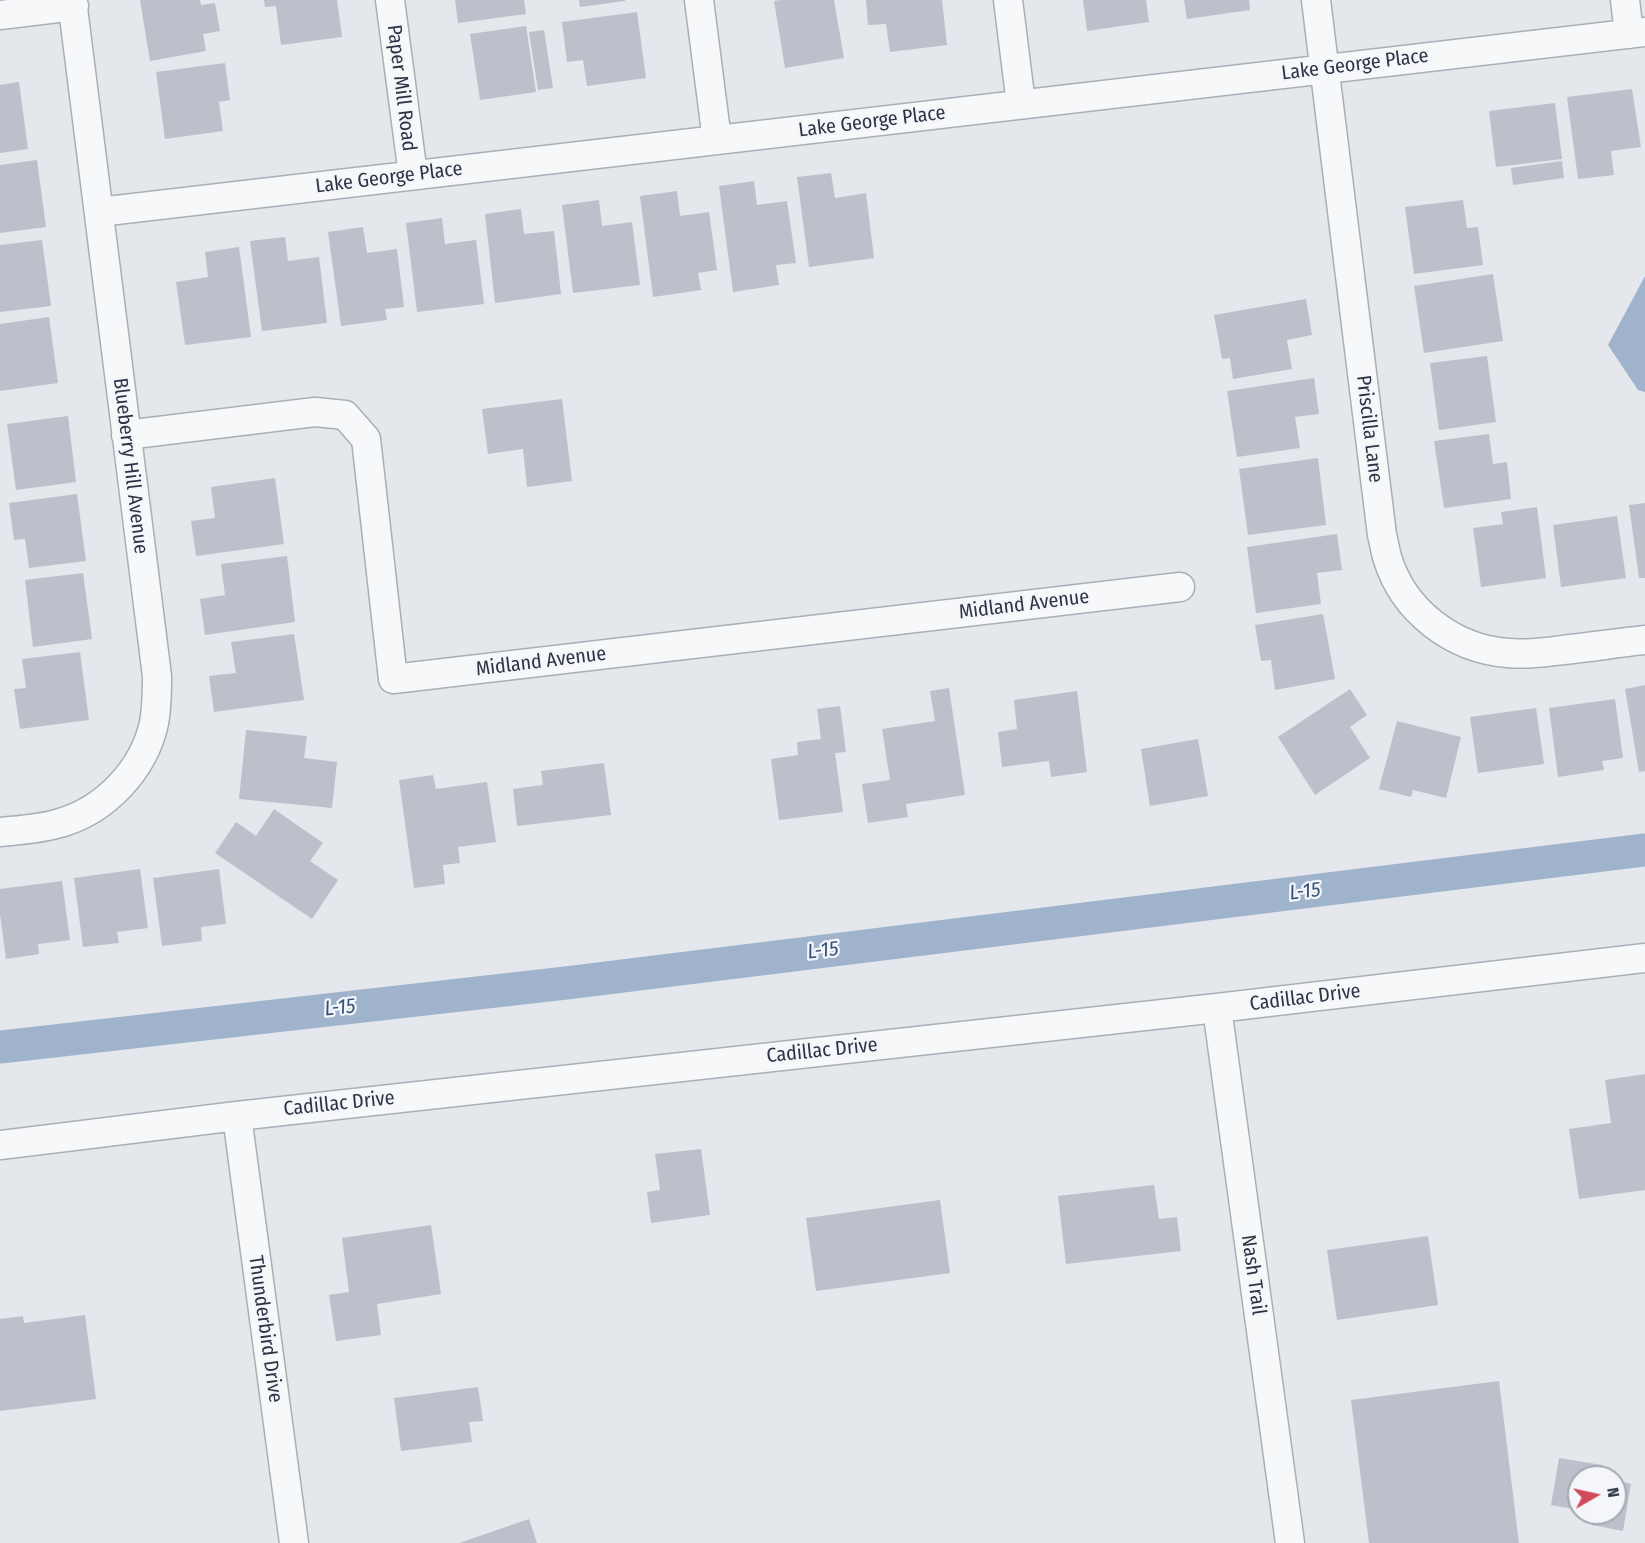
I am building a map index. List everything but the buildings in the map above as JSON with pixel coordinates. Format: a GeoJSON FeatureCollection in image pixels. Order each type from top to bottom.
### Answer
{"type":"FeatureCollection","features":[{"type":"Feature","properties":{"kind":"street","name":"Paper Mill Road"},"geometry":{"type":"LineString","coordinates":[[390,0],[413,175]]}},
{"type":"Feature","properties":{"kind":"street"},"geometry":{"type":"LineString","coordinates":[[699,0],[717,140]]}},
{"type":"Feature","properties":{"kind":"street"},"geometry":{"type":"LineString","coordinates":[[1008,0],[1021,104]]}},
{"type":"Feature","properties":{"kind":"street","name":"Priscilla Lane"},"geometry":{"type":"LineString","coordinates":[[1316,0],[1382,535],[1387,558],[1396,580],[1417,609],[1443,632],[1464,643],[1486,650],[1510,654],[1533,653],[1645,640]]}},
{"type":"Feature","properties":{"kind":"street"},"geometry":{"type":"LineString","coordinates":[[1625,0],[1637,33]]}},
{"type":"Feature","properties":{"kind":"street","name":"Blueberry Hill Avenue"},"geometry":{"type":"LineString","coordinates":[[0,15],[73,3],[157,676],[158,701],[154,724],[135,768],[102,802],[83,814],[60,823],[0,832]]}},
{"type":"Feature","properties":{"kind":"street","name":"Lake George Place"},"geometry":{"type":"LineString","coordinates":[[99,212],[1637,33]]}},
{"type":"Feature","properties":{"kind":"street","name":"Midland Avenue"},"geometry":{"type":"LineString","coordinates":[[126,435],[315,412],[345,416],[366,439],[393,679],[1180,587]]}},
{"type":"Feature","properties":{"kind":"street","name":"Cadillac Drive"},"geometry":{"type":"LineString","coordinates":[[0,1145],[237,1116],[1217,1008],[1645,958]]}},
{"type":"Feature","properties":{"kind":"street","name":"Nash Trail"},"geometry":{"type":"LineString","coordinates":[[1217,1008],[1290,1543]]}},
{"type":"Feature","properties":{"kind":"street","name":"Thunderbird Drive"},"geometry":{"type":"LineString","coordinates":[[237,1116],[294,1543]]}},
{"type":"Feature","properties":{"kind":"water"},"geometry":{"type":"Polygon","coordinates":[[[1645,276],[1645,392],[1638,390],[1608,345],[1645,276]]]}},
{"type":"Feature","properties":{"kind":"waterway","name":"L-15"},"geometry":{"type":"LineString","coordinates":[[0,1047],[566,983],[1645,850]]}}]}
